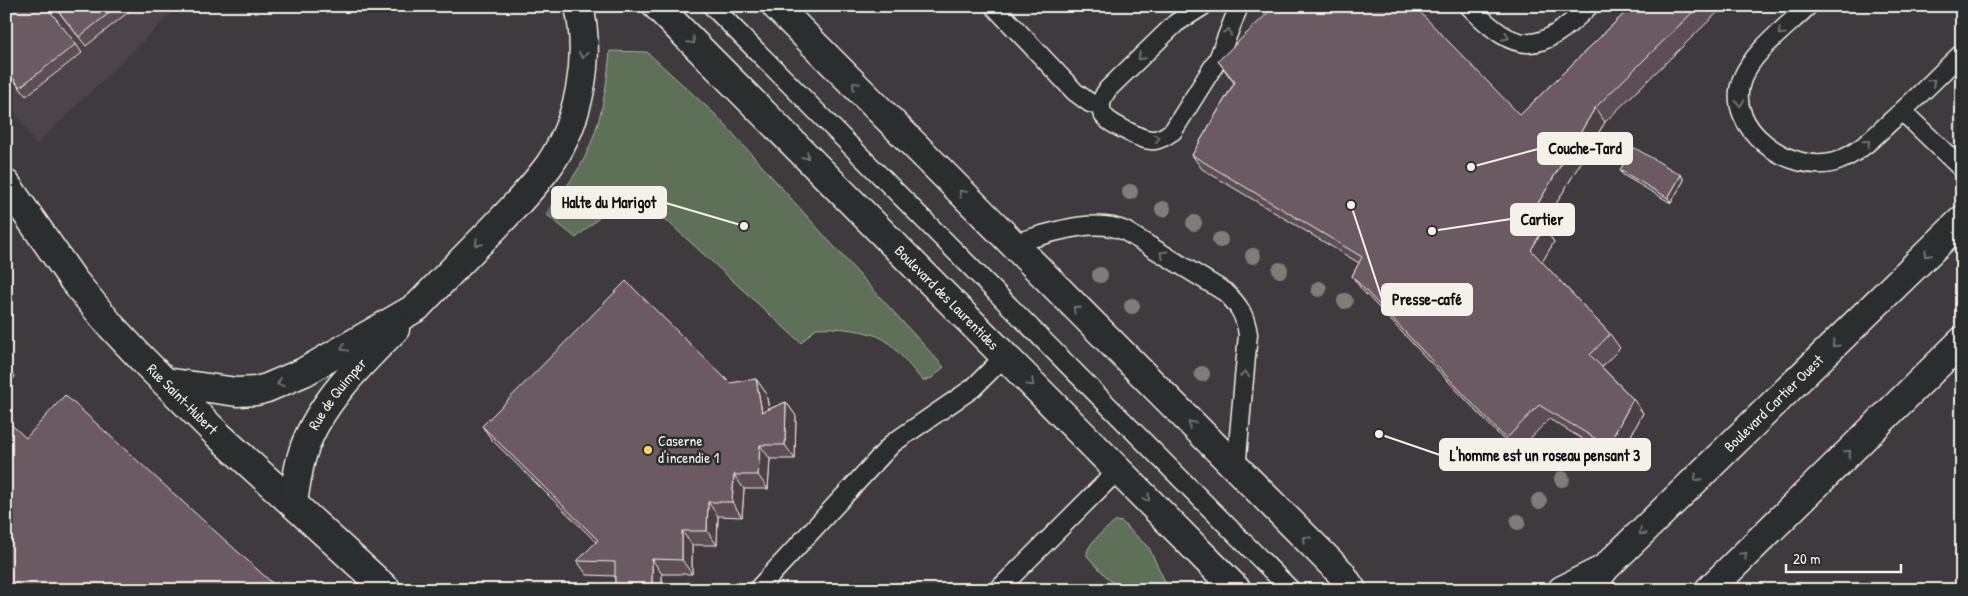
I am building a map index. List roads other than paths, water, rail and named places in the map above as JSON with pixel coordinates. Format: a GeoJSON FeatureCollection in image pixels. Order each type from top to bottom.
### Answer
{"type":"FeatureCollection","features":[{"type":"Feature","properties":{"kind":"main road","name":"Rue de Quimper"},"geometry":{"type":"LineString","coordinates":[[293,502],[304,447],[318,420],[338,391],[417,306],[516,205],[535,184],[556,154],[569,125],[579,93],[584,43],[579,6]]}},
{"type":"Feature","properties":{"kind":"main road","name":"Boulevard des Laurentides"},"geometry":{"type":"LineString","coordinates":[[657,6],[1004,357],[1119,469],[1237,590]]}},
{"type":"Feature","properties":{"kind":"main road"},"geometry":{"type":"LineString","coordinates":[[776,6],[1011,244],[1341,573],[1352,590]]}},
{"type":"Feature","properties":{"kind":"main road","name":"Rue Saint-Hubert"},"geometry":{"type":"LineString","coordinates":[[6,184],[74,281],[111,326],[217,434],[387,590]]}},
{"type":"Feature","properties":{"kind":"main road","name":"Boulevard Cartier Ouest"},"geometry":{"type":"LineString","coordinates":[[1562,590],[1598,579],[1962,220]]}},
{"type":"Feature","properties":{"kind":"main road"},"geometry":{"type":"LineString","coordinates":[[165,382],[237,392],[256,391],[267,388],[304,372],[318,362],[417,306]]}},
{"type":"Feature","properties":{"kind":"main road"},"geometry":{"type":"LineString","coordinates":[[1709,590],[1962,341]]}},
{"type":"Feature","properties":{"kind":"lane"},"geometry":{"type":"LineString","coordinates":[[712,6],[1291,590]]}},
{"type":"Feature","properties":{"kind":"lane"},"geometry":{"type":"LineString","coordinates":[[994,6],[1075,92],[1090,103],[1101,106]]}},
{"type":"Feature","properties":{"kind":"lane"},"geometry":{"type":"LineString","coordinates":[[1204,6],[1176,23],[1108,90],[1103,97],[1101,106],[1105,118],[1142,138],[1157,140],[1173,131],[1218,59],[1239,6]]}},
{"type":"Feature","properties":{"kind":"lane"},"geometry":{"type":"LineString","coordinates":[[1469,6],[1499,34],[1525,44],[1540,42],[1555,36],[1567,28],[1589,6]]}},
{"type":"Feature","properties":{"kind":"lane"},"geometry":{"type":"LineString","coordinates":[[1808,6],[1754,58],[1741,81],[1739,103],[1741,115],[1760,139],[1790,159],[1819,164],[1834,162],[1864,146],[1962,53]]}},
{"type":"Feature","properties":{"kind":"lane"},"geometry":{"type":"LineString","coordinates":[[1902,111],[1962,169]]}},
{"type":"Feature","properties":{"kind":"lane"},"geometry":{"type":"LineString","coordinates":[[1011,244],[1082,226],[1108,225],[1134,236],[1225,292],[1236,302],[1245,316],[1248,334],[1236,469]]}},
{"type":"Feature","properties":{"kind":"lane"},"geometry":{"type":"LineString","coordinates":[[757,590],[893,443],[973,388],[1004,357]]}},
{"type":"Feature","properties":{"kind":"lane"},"geometry":{"type":"LineString","coordinates":[[998,590],[1119,469]]}},
{"type":"Feature","properties":{"kind":"place","name":"Couche-Tard"},"geometry":{"type":"Point","coordinates":[1471,167]}},
{"type":"Feature","properties":{"kind":"place","name":"Presse-café"},"geometry":{"type":"Point","coordinates":[1351,205]}},
{"type":"Feature","properties":{"kind":"place","name":"Halte du Marigot"},"geometry":{"type":"Point","coordinates":[744,226]}},
{"type":"Feature","properties":{"kind":"place","name":"Cartier"},"geometry":{"type":"Point","coordinates":[1432,231]}},
{"type":"Feature","properties":{"kind":"place","name":"L'homme est un roseau pensant 3"},"geometry":{"type":"Point","coordinates":[1379,434]}},
{"type":"Feature","properties":{"kind":"place","name":"Caserne d'incendie 1"},"geometry":{"type":"Point","coordinates":[648,450]}}]}
